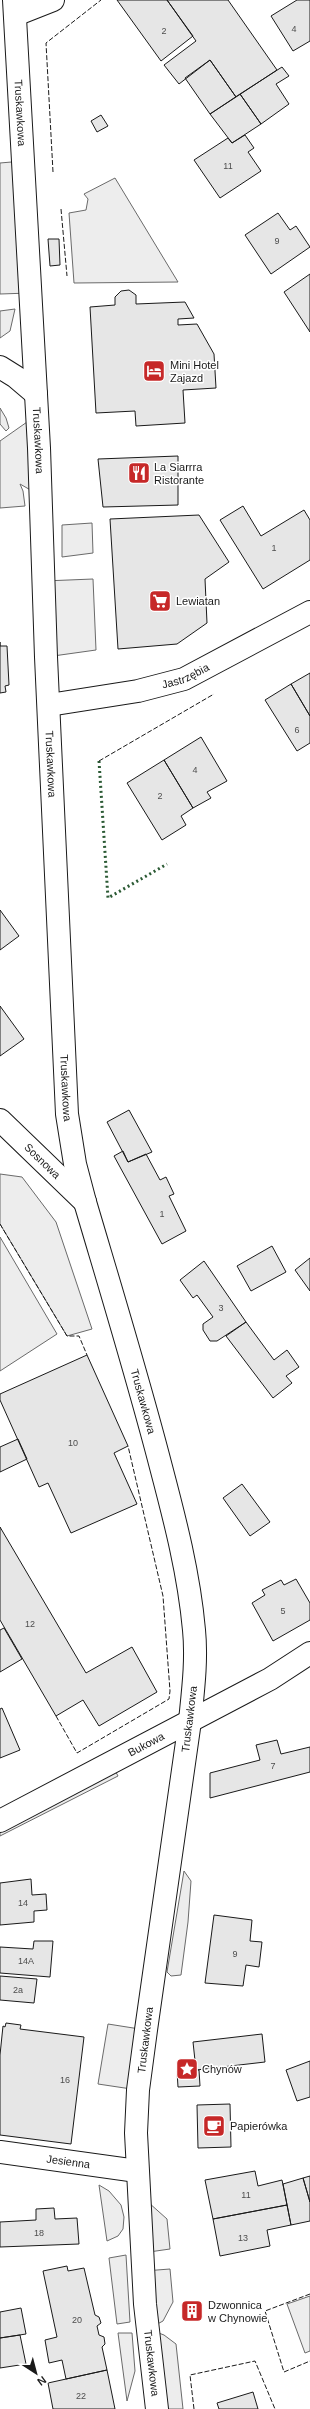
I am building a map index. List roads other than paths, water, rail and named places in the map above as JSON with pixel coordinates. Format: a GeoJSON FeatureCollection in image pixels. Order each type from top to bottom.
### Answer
{"type":"FeatureCollection","features":[{"type":"Feature","properties":{"kind":"street"},"geometry":{"type":"LineString","coordinates":[[14,8],[53,0]]}},
{"type":"Feature","properties":{"kind":"street","name":"Truskawkowa"},"geometry":{"type":"LineString","coordinates":[[14,8],[36,394],[66,1106],[75,1164],[152,1431],[187,1573],[194,1630],[194,1678],[190,1720],[138,2090],[137,2170],[147,2330],[156,2409]]}},
{"type":"Feature","properties":{"kind":"street","name":"Truskawkowa"},"geometry":{"type":"LineString","coordinates":[[0,367],[16,377],[36,394]]}},
{"type":"Feature","properties":{"kind":"street","name":"Jastrzębia"},"geometry":{"type":"LineString","coordinates":[[49,705],[138,691],[184,679],[310,612]]}},
{"type":"Feature","properties":{"kind":"street","name":"Sosnowa"},"geometry":{"type":"LineString","coordinates":[[0,1120],[85,1202]]}},
{"type":"Feature","properties":{"kind":"street","name":"Bukowa"},"geometry":{"type":"LineString","coordinates":[[0,1821],[289,1668],[310,1653]]}},
{"type":"Feature","properties":{"kind":"street","name":"Jesienna"},"geometry":{"type":"LineString","coordinates":[[0,2152],[137,2170]]}},
{"type":"Feature","properties":{"kind":"place","name":"Mini Hotel Zajazd"},"geometry":{"type":"Point","coordinates":[154,371]}},
{"type":"Feature","properties":{"kind":"place","name":"La Siarrra Ristorante"},"geometry":{"type":"Point","coordinates":[139,473]}},
{"type":"Feature","properties":{"kind":"place","name":"Lewiatan"},"geometry":{"type":"Point","coordinates":[160,601]}},
{"type":"Feature","properties":{"kind":"place","name":"Chynów"},"geometry":{"type":"Point","coordinates":[187,2069]}},
{"type":"Feature","properties":{"kind":"place","name":"Papierówka"},"geometry":{"type":"Point","coordinates":[214,2126]}},
{"type":"Feature","properties":{"kind":"place","name":"Dzwonnica w Chynowie"},"geometry":{"type":"Point","coordinates":[192,2311]}}]}
